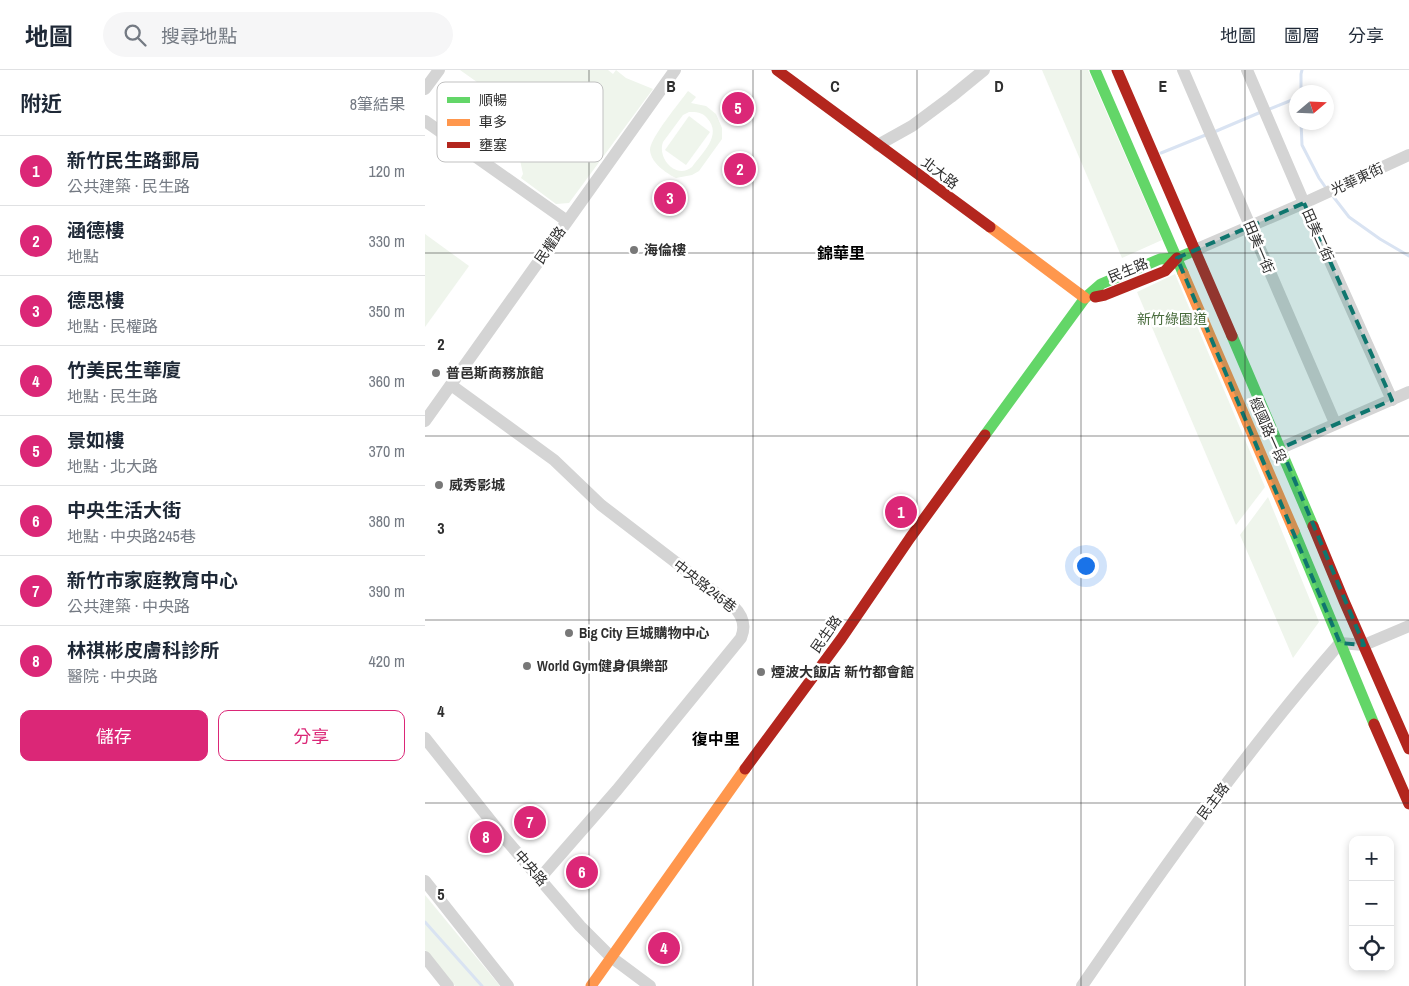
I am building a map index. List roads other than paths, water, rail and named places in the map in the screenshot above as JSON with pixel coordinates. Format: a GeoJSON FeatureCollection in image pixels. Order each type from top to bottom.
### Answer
{"type":"FeatureCollection","features":[{"type":"Feature","properties":{"kind":"main road","name":"北大路"},"geometry":{"type":"LineString","coordinates":[[777,70],[1085,298]]}},
{"type":"Feature","properties":{"kind":"main road","name":"經國路一段"},"geometry":{"type":"LineString","coordinates":[[1095,70],[1275,482],[1340,643],[1409,804]]}},
{"type":"Feature","properties":{"kind":"main road","name":"經國路一段"},"geometry":{"type":"LineString","coordinates":[[1117,70],[1281,448],[1342,596],[1409,750]]}},
{"type":"Feature","properties":{"kind":"main road","name":"民生路"},"geometry":{"type":"LineString","coordinates":[[591,986],[743,772],[841,639],[910,538],[1085,298],[1105,295],[1165,271],[1177,258],[1195,250]]}},
{"type":"Feature","properties":{"kind":"street"},"geometry":{"type":"LineString","coordinates":[[425,89],[439,70]]}},
{"type":"Feature","properties":{"kind":"street","name":"民權路"},"geometry":{"type":"LineString","coordinates":[[425,422],[675,70]]}},
{"type":"Feature","properties":{"kind":"street"},"geometry":{"type":"LineString","coordinates":[[878,145],[912,126],[984,70]]}},
{"type":"Feature","properties":{"kind":"street","name":"田美一街"},"geometry":{"type":"LineString","coordinates":[[1183,70],[1335,423]]}},
{"type":"Feature","properties":{"kind":"street","name":"田美二街"},"geometry":{"type":"LineString","coordinates":[[1247,70],[1392,400]]}},
{"type":"Feature","properties":{"kind":"street"},"geometry":{"type":"LineString","coordinates":[[425,121],[437,129]]}},
{"type":"Feature","properties":{"kind":"street","name":"光華東街"},"geometry":{"type":"LineString","coordinates":[[1195,250],[1251,227],[1409,155]]}},
{"type":"Feature","properties":{"kind":"street"},"geometry":{"type":"LineString","coordinates":[[483,162],[567,221]]}},
{"type":"Feature","properties":{"kind":"street","name":"中央路245巷"},"geometry":{"type":"LineString","coordinates":[[451,385],[554,460],[601,505],[741,613],[743,622],[744,630],[741,638],[617,790],[540,878]]}},
{"type":"Feature","properties":{"kind":"street"},"geometry":{"type":"LineString","coordinates":[[1281,448],[1409,392]]}},
{"type":"Feature","properties":{"kind":"street"},"geometry":{"type":"LineString","coordinates":[[1340,643],[1364,645],[1409,626]]}},
{"type":"Feature","properties":{"kind":"street","name":"民主路"},"geometry":{"type":"LineString","coordinates":[[1082,986],[1189,834],[1277,718],[1340,643]]}},
{"type":"Feature","properties":{"kind":"street","name":"中央路"},"geometry":{"type":"LineString","coordinates":[[425,738],[502,835],[580,926],[611,957],[650,986]]}},
{"type":"Feature","properties":{"kind":"street"},"geometry":{"type":"LineString","coordinates":[[425,881],[508,986]]}},
{"type":"Feature","properties":{"kind":"street"},"geometry":{"type":"LineString","coordinates":[[425,957],[448,986]]}},
{"type":"Feature","properties":{"kind":"waterway"},"geometry":{"type":"LineString","coordinates":[[1301,85],[1302,70]]}},
{"type":"Feature","properties":{"kind":"waterway"},"geometry":{"type":"LineString","coordinates":[[1267,110],[1289,101]]}},
{"type":"Feature","properties":{"kind":"waterway"},"geometry":{"type":"LineString","coordinates":[[1214,132],[1261,112]]}},
{"type":"Feature","properties":{"kind":"waterway"},"geometry":{"type":"LineString","coordinates":[[1301,130],[1302,145],[1326,188]]}},
{"type":"Feature","properties":{"kind":"waterway"},"geometry":{"type":"LineString","coordinates":[[1161,153],[1208,134]]}},
{"type":"Feature","properties":{"kind":"waterway"},"geometry":{"type":"LineString","coordinates":[[1332,195],[1349,217],[1380,239],[1409,256]]}},
{"type":"Feature","properties":{"kind":"waterway"},"geometry":{"type":"LineString","coordinates":[[425,922],[482,986]]}},
{"type":"Feature","properties":{"kind":"place","name":"景如樓"},"geometry":{"type":"Point","coordinates":[738,108]}},
{"type":"Feature","properties":{"kind":"place","name":"涵德樓"},"geometry":{"type":"Point","coordinates":[740,169]}},
{"type":"Feature","properties":{"kind":"place","name":"德思樓"},"geometry":{"type":"Point","coordinates":[670,198]}},
{"type":"Feature","properties":{"kind":"place","name":"海倫樓"},"geometry":{"type":"Point","coordinates":[634,250]}},
{"type":"Feature","properties":{"kind":"place","name":"普邑斯商務旅館"},"geometry":{"type":"Point","coordinates":[436,373]}},
{"type":"Feature","properties":{"kind":"place","name":"威秀影城"},"geometry":{"type":"Point","coordinates":[439,485]}},
{"type":"Feature","properties":{"kind":"place","name":"新竹民生路郵局"},"geometry":{"type":"Point","coordinates":[901,512]}},
{"type":"Feature","properties":{"kind":"place","name":"Big City 巨城購物中心"},"geometry":{"type":"Point","coordinates":[569,633]}},
{"type":"Feature","properties":{"kind":"place","name":"World Gym健身俱樂部"},"geometry":{"type":"Point","coordinates":[527,666]}},
{"type":"Feature","properties":{"kind":"place","name":"煙波大飯店 新竹都會館"},"geometry":{"type":"Point","coordinates":[761,672]}},
{"type":"Feature","properties":{"kind":"place","name":"新竹市家庭教育中心"},"geometry":{"type":"Point","coordinates":[530,822]}},
{"type":"Feature","properties":{"kind":"place","name":"林祺彬皮膚科診所"},"geometry":{"type":"Point","coordinates":[486,837]}},
{"type":"Feature","properties":{"kind":"place","name":"中央生活大街"},"geometry":{"type":"Point","coordinates":[582,872]}},
{"type":"Feature","properties":{"kind":"place","name":"竹美民生華廈"},"geometry":{"type":"Point","coordinates":[664,948]}},
{"type":"Feature","properties":{"kind":"district","name":"錦華里"},"geometry":{"type":"Point","coordinates":[841,253]}},
{"type":"Feature","properties":{"kind":"district","name":"復中里"},"geometry":{"type":"Point","coordinates":[716,739]}},
{"type":"Feature","properties":{"kind":"park label","name":"新竹綠園道"},"geometry":{"type":"Point","coordinates":[1172,319]}}]}
